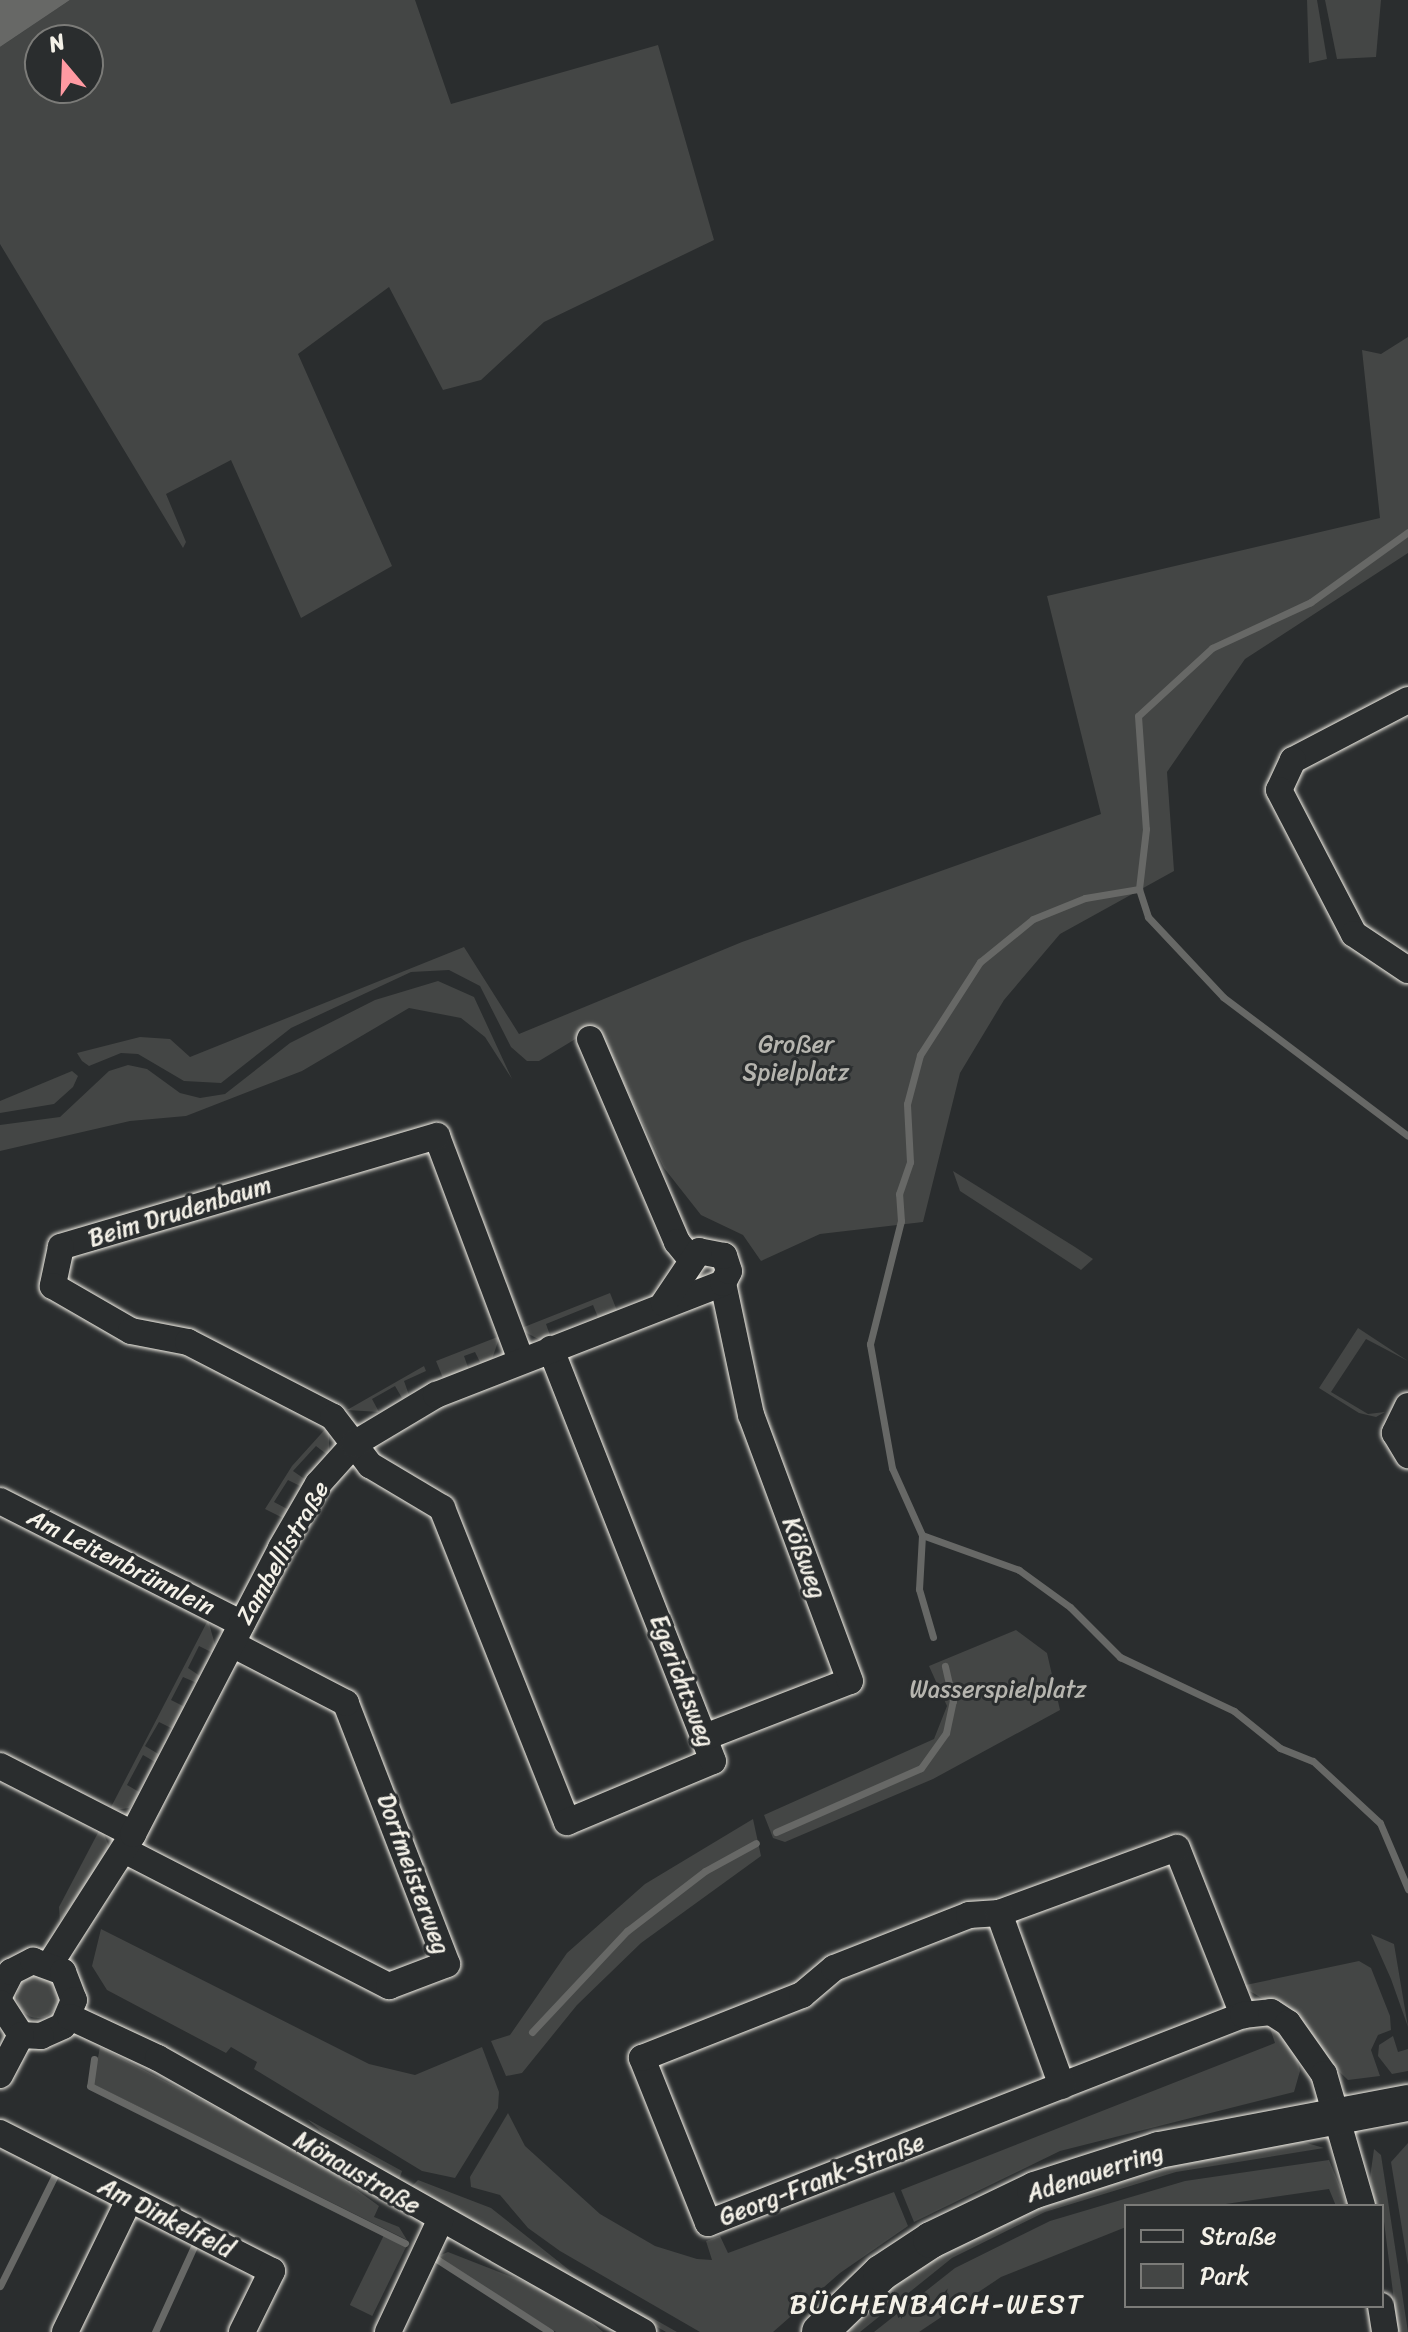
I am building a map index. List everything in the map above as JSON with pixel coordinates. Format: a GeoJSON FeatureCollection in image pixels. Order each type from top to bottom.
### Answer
{"type":"FeatureCollection","features":[{"type":"Feature","properties":{"kind":"main road","name":"Adenauerring"},"geometry":{"type":"LineString","coordinates":[[820,2332],[881,2273],[919,2248],[1035,2190],[1159,2150],[1408,2103]]}},
{"type":"Feature","properties":{"kind":"street"},"geometry":{"type":"LineString","coordinates":[[1408,700],[1293,760],[1279,790],[1354,934],[1408,970]]}},
{"type":"Feature","properties":{"kind":"street"},"geometry":{"type":"LineString","coordinates":[[590,1039],[677,1242],[691,1259]]}},
{"type":"Feature","properties":{"kind":"street","name":"Beim Drudenbaum"},"geometry":{"type":"LineString","coordinates":[[354,1444],[328,1414],[188,1342],[131,1331],[53,1286],[61,1247],[437,1136],[521,1360]]}},
{"type":"Feature","properties":{"kind":"street"},"geometry":{"type":"LineString","coordinates":[[664,1303],[699,1251],[719,1251],[728,1263],[723,1283]]}},
{"type":"Feature","properties":{"kind":"street","name":"Zambellistraße"},"geometry":{"type":"LineString","coordinates":[[50,1964],[128,1842],[318,1484],[354,1444],[394,1415],[521,1360],[723,1283]]}},
{"type":"Feature","properties":{"kind":"street","name":"Kößweg"},"geometry":{"type":"LineString","coordinates":[[705,1737],[850,1681],[751,1415],[723,1283]]}},
{"type":"Feature","properties":{"kind":"street","name":"Egerichtsweg"},"geometry":{"type":"LineString","coordinates":[[354,1444],[370,1465],[442,1508],[567,1822],[713,1761],[551,1349]]}},
{"type":"Feature","properties":{"kind":"street"},"geometry":{"type":"LineString","coordinates":[[1408,1406],[1395,1433],[1408,1455]]}},
{"type":"Feature","properties":{"kind":"street","name":"Am Leitenbrünnlein"},"geometry":{"type":"LineString","coordinates":[[0,1501],[237,1634]]}},
{"type":"Feature","properties":{"kind":"street","name":"Dorfmeisterweg"},"geometry":{"type":"LineString","coordinates":[[128,1842],[389,1986],[447,1964],[346,1703],[237,1634]]}},
{"type":"Feature","properties":{"kind":"street"},"geometry":{"type":"LineString","coordinates":[[0,1766],[128,1842]]}},
{"type":"Feature","properties":{"kind":"street","name":"Georg-Frank-Straße"},"geometry":{"type":"LineString","coordinates":[[1243,2015],[1177,1848],[999,1913],[969,1915],[834,1968],[802,1995],[642,2058],[708,2223],[1243,2015],[1271,2012],[1288,2023],[1324,2074],[1339,2116]]}},
{"type":"Feature","properties":{"kind":"street"},"geometry":{"type":"LineString","coordinates":[[999,1913],[1062,2086]]}},
{"type":"Feature","properties":{"kind":"street"},"geometry":{"type":"LineString","coordinates":[[50,1964],[72,1985],[70,2017],[53,2033],[21,2035],[1,1989],[20,1965],[50,1964]]}},
{"type":"Feature","properties":{"kind":"street","name":"Mönaustraße"},"geometry":{"type":"LineString","coordinates":[[70,2017],[158,2058],[440,2221],[643,2332]]}},
{"type":"Feature","properties":{"kind":"street"},"geometry":{"type":"LineString","coordinates":[[0,2075],[21,2035]]}},
{"type":"Feature","properties":{"kind":"street"},"geometry":{"type":"LineString","coordinates":[[1339,2116],[1361,2204]]}},
{"type":"Feature","properties":{"kind":"street","name":"Am Dinkelfeld"},"geometry":{"type":"LineString","coordinates":[[0,2133],[272,2271],[242,2332]]}},
{"type":"Feature","properties":{"kind":"street"},"geometry":{"type":"LineString","coordinates":[[65,2332],[129,2200]]}},
{"type":"Feature","properties":{"kind":"street"},"geometry":{"type":"LineString","coordinates":[[390,2331],[440,2221]]}},
{"type":"Feature","properties":{"kind":"street"},"geometry":{"type":"LineString","coordinates":[[1381,2308],[1385,2332]]}},
{"type":"Feature","properties":{"kind":"green space"},"geometry":{"type":"Polygon","coordinates":[[[70,0],[415,0],[451,104],[658,45],[714,240],[544,322],[481,380],[443,390],[389,287],[298,354],[392,566],[301,618],[231,460],[166,494],[186,542],[183,548],[0,244],[0,47],[24,31],[24,104],[104,104],[104,24],[34,24],[70,0]]]}},
{"type":"Feature","properties":{"kind":"green space"},"geometry":{"type":"Polygon","coordinates":[[[1307,0],[1317,0],[1327,59],[1309,63],[1307,0]]]}},
{"type":"Feature","properties":{"kind":"green space"},"geometry":{"type":"Polygon","coordinates":[[[1325,0],[1381,0],[1376,57],[1337,59],[1325,0]]]}},
{"type":"Feature","properties":{"kind":"green space","name":"Großer Spielplatz"},"geometry":{"type":"Polygon","coordinates":[[[1408,337],[1408,553],[1245,659],[1167,772],[1174,871],[1060,934],[1004,1000],[960,1073],[923,1222],[820,1234],[761,1261],[743,1235],[701,1215],[664,1168],[597,1026],[539,1061],[527,1061],[511,1047],[480,986],[449,970],[411,972],[291,1028],[221,1083],[184,1081],[138,1054],[121,1053],[89,1066],[77,1053],[140,1037],[170,1039],[190,1057],[464,947],[519,1034],[742,942],[1101,814],[1047,596],[1380,518],[1362,350],[1381,354],[1408,337]]]}},
{"type":"Feature","properties":{"kind":"green space"},"geometry":{"type":"Polygon","coordinates":[[[438,981],[474,997],[512,1079],[485,1037],[461,1018],[409,1008],[302,1071],[186,1116],[130,1121],[0,1151],[0,1125],[60,1117],[109,1071],[128,1065],[147,1069],[180,1093],[200,1098],[225,1094],[290,1043],[375,1000],[438,981]]]}},
{"type":"Feature","properties":{"kind":"green space"},"geometry":{"type":"Polygon","coordinates":[[[72,1071],[78,1076],[73,1087],[54,1104],[0,1113],[0,1101],[72,1071]]]}},
{"type":"Feature","properties":{"kind":"green space"},"geometry":{"type":"Polygon","coordinates":[[[953,1171],[1093,1259],[1081,1270],[960,1191],[953,1171]]]}},
{"type":"Feature","properties":{"kind":"green space"},"geometry":{"type":"Polygon","coordinates":[[[610,1293],[618,1313],[599,1320],[593,1305],[546,1324],[551,1338],[542,1341],[519,1329],[610,1293]]]}},
{"type":"Feature","properties":{"kind":"green space"},"geometry":{"type":"Polygon","coordinates":[[[1358,1328],[1408,1361],[1366,1339],[1331,1392],[1368,1414],[1385,1412],[1376,1417],[1359,1413],[1319,1388],[1358,1328]]]}},
{"type":"Feature","properties":{"kind":"green space"},"geometry":{"type":"Polygon","coordinates":[[[500,1336],[492,1359],[482,1366],[475,1352],[464,1356],[470,1373],[445,1383],[436,1361],[500,1336]]]}},
{"type":"Feature","properties":{"kind":"green space"},"geometry":{"type":"Polygon","coordinates":[[[424,1366],[426,1371],[404,1381],[409,1395],[402,1398],[395,1386],[372,1399],[379,1412],[347,1410],[424,1366]]]}},
{"type":"Feature","properties":{"kind":"green space"},"geometry":{"type":"Polygon","coordinates":[[[329,1425],[329,1456],[316,1446],[293,1471],[306,1480],[302,1487],[288,1480],[274,1502],[291,1511],[291,1522],[265,1509],[292,1466],[329,1425]]]}},
{"type":"Feature","properties":{"kind":"green space"},"geometry":{"type":"Polygon","coordinates":[[[208,1620],[216,1648],[213,1653],[199,1646],[188,1668],[200,1676],[197,1683],[183,1677],[171,1700],[189,1709],[177,1731],[159,1722],[145,1746],[160,1755],[155,1762],[143,1755],[127,1785],[141,1793],[129,1808],[109,1811],[208,1620]]]}},
{"type":"Feature","properties":{"kind":"green space","name":"Wasserspielplatz"},"geometry":{"type":"Polygon","coordinates":[[[1016,1630],[1047,1653],[1060,1710],[933,1779],[785,1842],[773,1838],[764,1815],[934,1739],[947,1706],[929,1666],[1016,1630]]]}},
{"type":"Feature","properties":{"kind":"green space"},"geometry":{"type":"Polygon","coordinates":[[[753,1819],[761,1856],[641,1943],[577,2005],[522,2073],[506,2076],[491,2041],[510,2035],[567,1953],[645,1884],[753,1819]]]}},
{"type":"Feature","properties":{"kind":"green space"},"geometry":{"type":"Polygon","coordinates":[[[101,1827],[110,1849],[60,1921],[59,1907],[101,1827]]]}},
{"type":"Feature","properties":{"kind":"green space"},"geometry":{"type":"Polygon","coordinates":[[[101,1929],[369,2064],[415,2075],[482,2047],[499,2092],[498,2108],[455,2178],[422,2171],[254,2069],[257,2062],[231,2047],[226,2053],[107,1990],[92,1966],[101,1929]]]}},
{"type":"Feature","properties":{"kind":"green space"},"geometry":{"type":"Polygon","coordinates":[[[1371,1934],[1394,1944],[1408,2027],[1391,1979],[1371,1934]]]}},
{"type":"Feature","properties":{"kind":"green space"},"geometry":{"type":"Polygon","coordinates":[[[1359,1961],[1371,1968],[1390,2016],[1391,2030],[1378,2035],[1371,2050],[1380,2076],[1348,2080],[1265,2000],[1241,1986],[1359,1961]]]}},
{"type":"Feature","properties":{"kind":"green space"},"geometry":{"type":"Polygon","coordinates":[[[38,1976],[53,1982],[59,1997],[53,2012],[38,2018],[23,2012],[17,1997],[23,1982],[38,1976]]]}},
{"type":"Feature","properties":{"kind":"green space"},"geometry":{"type":"Polygon","coordinates":[[[1269,2025],[1295,2052],[1300,2071],[1294,2092],[1060,2151],[914,2222],[901,2190],[1275,2043],[1269,2025]]]}},
{"type":"Feature","properties":{"kind":"green space"},"geometry":{"type":"Polygon","coordinates":[[[1393,2036],[1398,2052],[1408,2049],[1408,2071],[1392,2074],[1378,2056],[1379,2045],[1393,2036]]]}},
{"type":"Feature","properties":{"kind":"green space"},"geometry":{"type":"Polygon","coordinates":[[[100,2047],[316,2160],[379,2206],[374,2217],[399,2227],[407,2240],[93,2084],[100,2047]]]}},
{"type":"Feature","properties":{"kind":"green space"},"geometry":{"type":"Polygon","coordinates":[[[508,2113],[525,2146],[600,2214],[655,2246],[697,2259],[712,2260],[706,2241],[720,2236],[728,2253],[894,2192],[908,2226],[840,2273],[773,2332],[700,2332],[560,2251],[528,2228],[500,2195],[471,2187],[470,2177],[508,2113]]]}},
{"type":"Feature","properties":{"kind":"green space"},"geometry":{"type":"Polygon","coordinates":[[[307,2119],[402,2171],[399,2180],[334,2142],[307,2119]]]}},
{"type":"Feature","properties":{"kind":"green space"},"geometry":{"type":"Polygon","coordinates":[[[1300,2141],[1324,2148],[1176,2172],[1045,2212],[952,2258],[860,2332],[844,2332],[896,2283],[954,2244],[1106,2178],[1300,2141]]]}},
{"type":"Feature","properties":{"kind":"green space"},"geometry":{"type":"Polygon","coordinates":[[[1408,2143],[1408,2265],[1391,2162],[1408,2143]]]}},
{"type":"Feature","properties":{"kind":"green space"},"geometry":{"type":"Polygon","coordinates":[[[1374,2149],[1381,2155],[1408,2332],[1398,2332],[1384,2204],[1375,2204],[1370,2178],[1374,2149]]]}},
{"type":"Feature","properties":{"kind":"green space"},"geometry":{"type":"Polygon","coordinates":[[[1329,2160],[1347,2204],[1335,2204],[1329,2189],[1226,2204],[1124,2204],[1124,2228],[1001,2277],[919,2332],[874,2332],[955,2268],[1050,2221],[1185,2181],[1329,2160]]]}},
{"type":"Feature","properties":{"kind":"green space"},"geometry":{"type":"Polygon","coordinates":[[[418,2180],[491,2208],[573,2273],[677,2332],[666,2332],[411,2187],[418,2180]]]}},
{"type":"Feature","properties":{"kind":"green space"},"geometry":{"type":"Polygon","coordinates":[[[384,2235],[406,2246],[372,2316],[350,2305],[384,2235]]]}},
{"type":"Feature","properties":{"kind":"green space"},"geometry":{"type":"Polygon","coordinates":[[[448,2252],[535,2286],[576,2308],[603,2332],[556,2332],[436,2257],[448,2252]]]}},
{"type":"Feature","properties":{"kind":"shaded area"},"geometry":{"type":"Polygon","coordinates":[[[0,0],[70,0],[34,24],[24,24],[24,31],[0,47],[0,0]]]}},
{"type":"Feature","properties":{"kind":"waterway"},"geometry":{"type":"LineString","coordinates":[[1408,532],[1311,602],[1212,648],[1138,716],[1146,829],[1139,889],[1148,917],[1223,997],[1408,1136]]}},
{"type":"Feature","properties":{"kind":"waterway"},"geometry":{"type":"LineString","coordinates":[[933,1637],[919,1589],[922,1535],[892,1468],[870,1344],[901,1221],[899,1194],[910,1162],[907,1104],[920,1055],[980,962],[1033,919],[1085,898],[1139,889]]}},
{"type":"Feature","properties":{"kind":"waterway"},"geometry":{"type":"LineString","coordinates":[[922,1535],[1019,1570],[1070,1607],[1120,1657],[1234,1711],[1280,1748],[1313,1761],[1380,1823],[1408,1889]]}},
{"type":"Feature","properties":{"kind":"waterway"},"geometry":{"type":"LineString","coordinates":[[776,1832],[921,1768],[946,1733],[953,1701],[945,1666]]}},
{"type":"Feature","properties":{"kind":"waterway"},"geometry":{"type":"LineString","coordinates":[[532,2032],[627,1931],[705,1871],[756,1843]]}},
{"type":"Feature","properties":{"kind":"waterway"},"geometry":{"type":"LineString","coordinates":[[94,2059],[90,2086],[405,2243]]}},
{"type":"Feature","properties":{"kind":"waterway"},"geometry":{"type":"LineString","coordinates":[[0,2286],[56,2173]]}},
{"type":"Feature","properties":{"kind":"waterway"},"geometry":{"type":"LineString","coordinates":[[155,2332],[196,2242]]}},
{"type":"Feature","properties":{"kind":"waterway"},"geometry":{"type":"LineString","coordinates":[[435,2258],[550,2332]]}},
{"type":"Feature","properties":{"kind":"district","name":"BÜCHENBACH-WEST"},"geometry":{"type":"Point","coordinates":[937,2304]}}]}
